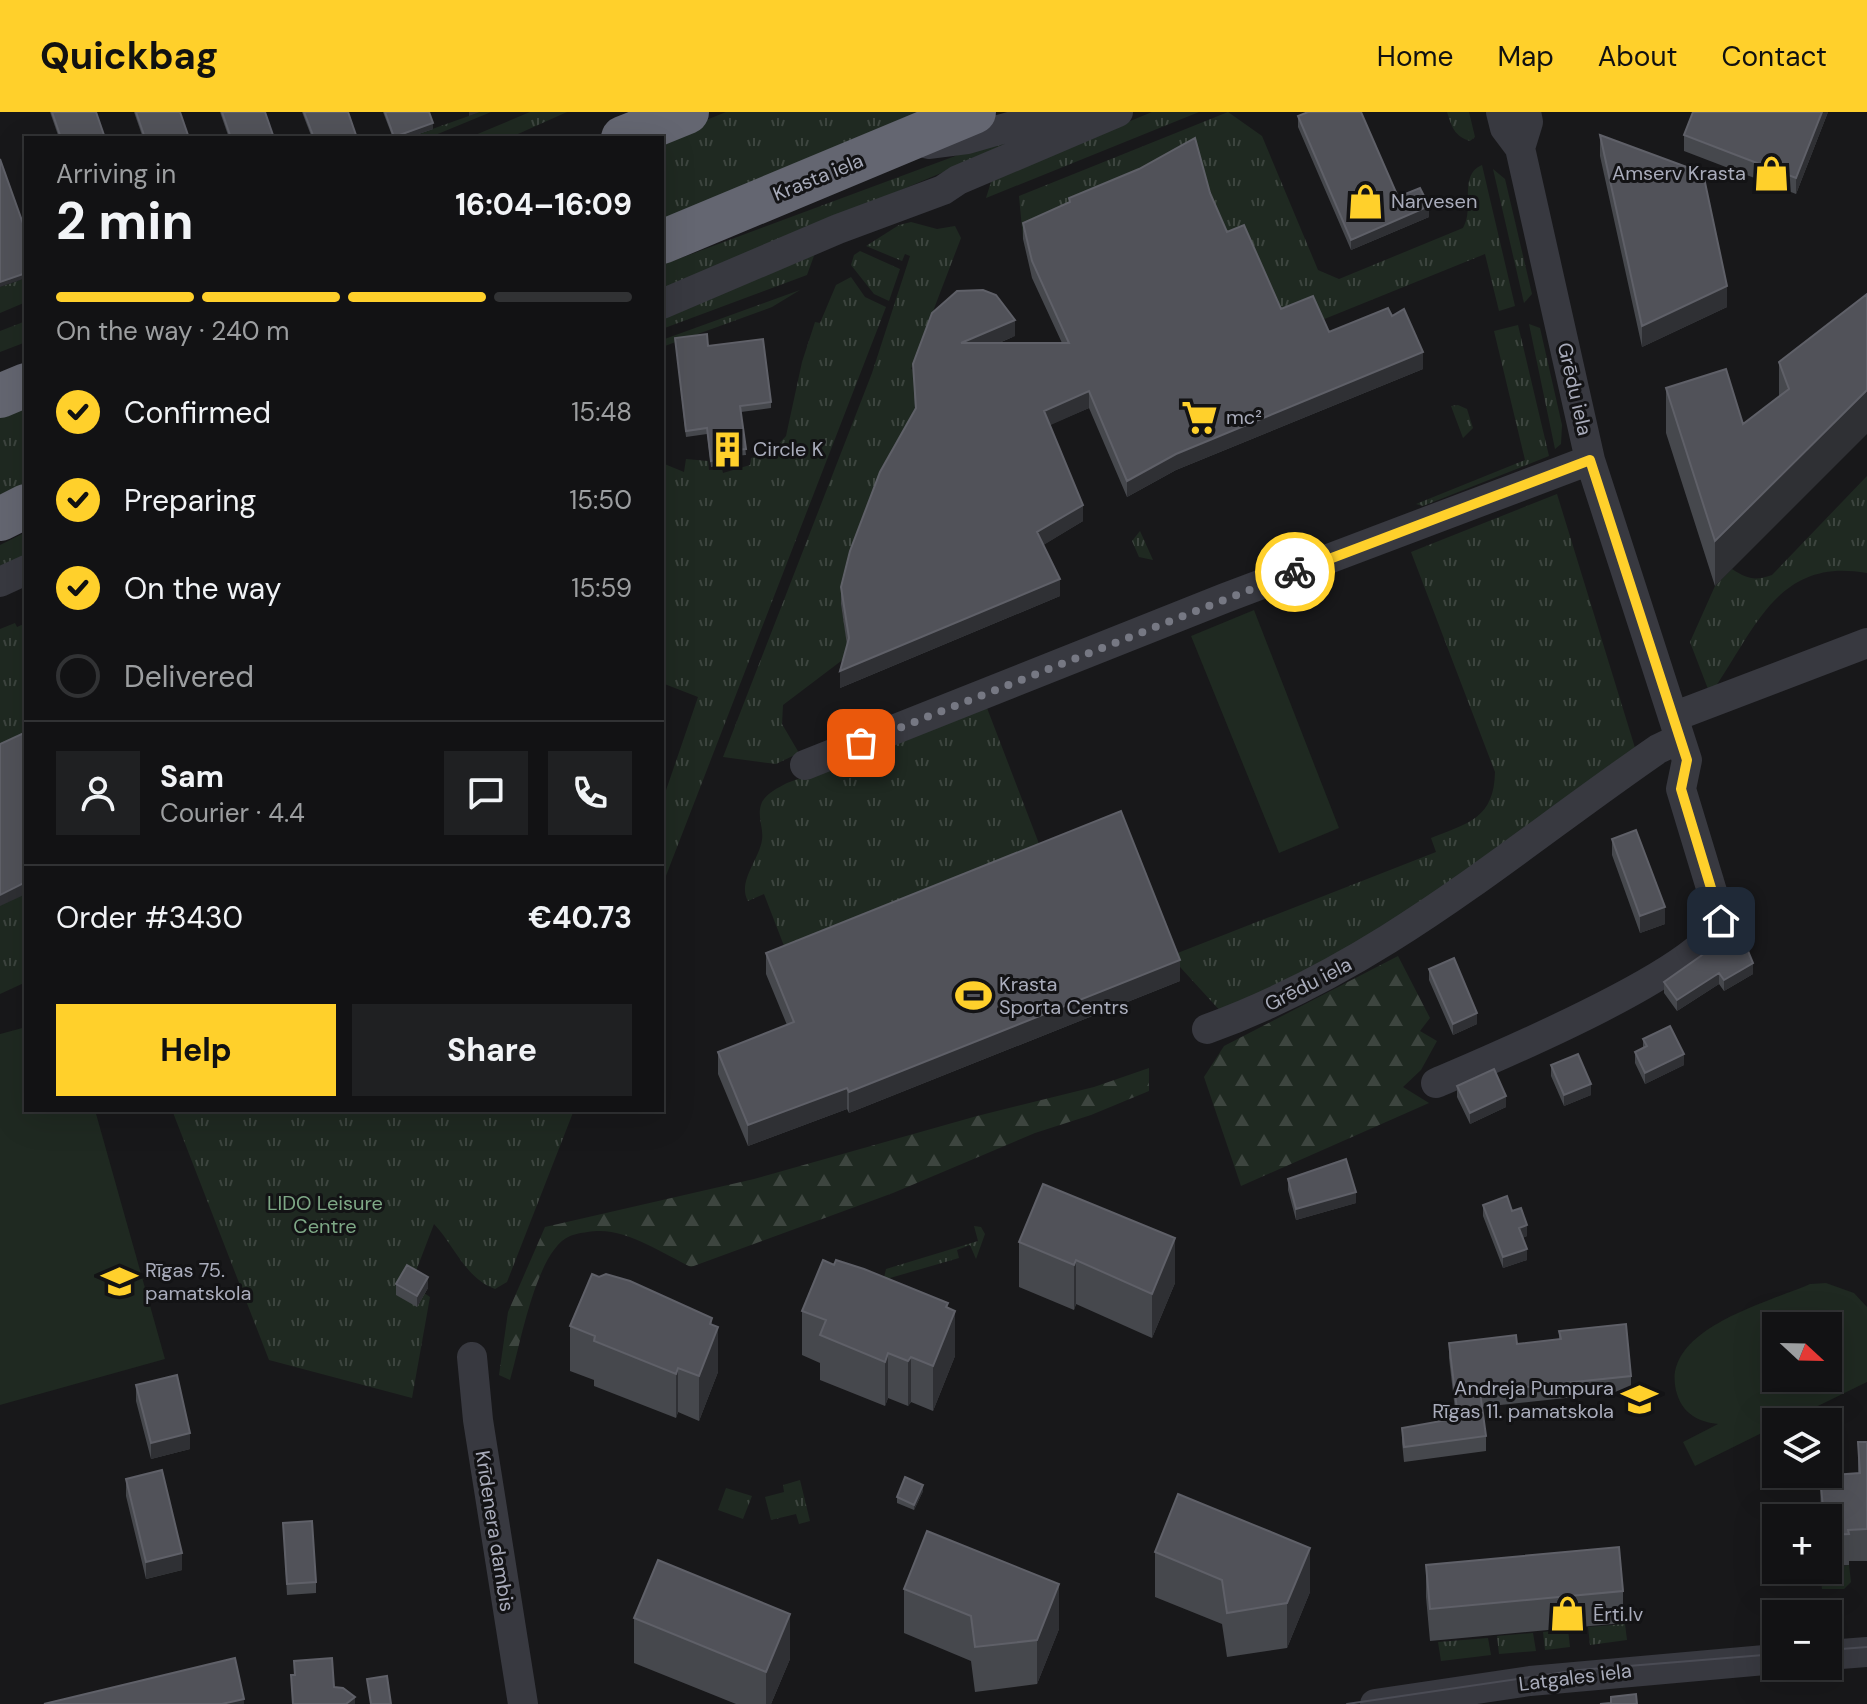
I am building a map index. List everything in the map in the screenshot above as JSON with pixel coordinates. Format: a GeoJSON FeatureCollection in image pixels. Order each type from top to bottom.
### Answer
{"type":"FeatureCollection","features":[{"type":"Feature","properties":{"kind":"highway"},"geometry":{"type":"LineString","coordinates":[[628,136],[687,112]]}},
{"type":"Feature","properties":{"kind":"highway","name":"Krasta iela"},"geometry":{"type":"LineString","coordinates":[[664,241],[974,112]]}},
{"type":"Feature","properties":{"kind":"highway"},"geometry":{"type":"LineString","coordinates":[[0,396],[24,386]]}},
{"type":"Feature","properties":{"kind":"highway"},"geometry":{"type":"LineString","coordinates":[[0,519],[24,507]]}},
{"type":"Feature","properties":{"kind":"street"},"geometry":{"type":"LineString","coordinates":[[882,151],[967,139],[1041,118],[1112,112]]}},
{"type":"Feature","properties":{"kind":"street"},"geometry":{"type":"LineString","coordinates":[[664,303],[838,229],[943,190],[958,180],[1118,112]]}},
{"type":"Feature","properties":{"kind":"street","name":"Grēdu iela"},"geometry":{"type":"LineString","coordinates":[[1436,1083],[1596,1010],[1695,953],[1717,931],[1721,921],[1681,789],[1687,760],[1590,460],[1520,148],[1505,128],[1501,112]]}},
{"type":"Feature","properties":{"kind":"street","name":"Grēdu iela"},"geometry":{"type":"LineString","coordinates":[[1520,148],[1528,122],[1526,112]]}},
{"type":"Feature","properties":{"kind":"street"},"geometry":{"type":"LineString","coordinates":[[805,765],[1200,608],[1590,460]]}},
{"type":"Feature","properties":{"kind":"street"},"geometry":{"type":"LineString","coordinates":[[0,582],[24,571]]}},
{"type":"Feature","properties":{"kind":"street","name":"Grēdu iela"},"geometry":{"type":"LineString","coordinates":[[1207,1029],[1247,1015],[1364,956],[1441,908],[1658,749],[1676,728],[1867,643]]}},
{"type":"Feature","properties":{"kind":"street","name":"Krīdenera dambis"},"geometry":{"type":"LineString","coordinates":[[472,1357],[480,1434],[523,1704]]}},
{"type":"Feature","properties":{"kind":"street"},"geometry":{"type":"LineString","coordinates":[[1842,1654],[1867,1652]]}},
{"type":"Feature","properties":{"kind":"street","name":"Latgales iela"},"geometry":{"type":"LineString","coordinates":[[1375,1704],[1530,1681],[1762,1660]]}},
{"type":"Feature","properties":{"kind":"green space"},"geometry":{"type":"Polygon","coordinates":[[[480,112],[491,112],[433,136],[413,136],[480,112]]]}},
{"type":"Feature","properties":{"kind":"green space"},"geometry":{"type":"Polygon","coordinates":[[[530,112],[567,112],[513,136],[473,136],[530,112]]]}},
{"type":"Feature","properties":{"kind":"green space"},"geometry":{"type":"Polygon","coordinates":[[[726,112],[931,112],[664,224],[664,137],[726,112]]]}},
{"type":"Feature","properties":{"kind":"green space"},"geometry":{"type":"Polygon","coordinates":[[[1152,112],[1199,112],[986,198],[991,182],[997,176],[1152,112]]]}},
{"type":"Feature","properties":{"kind":"green space"},"geometry":{"type":"Polygon","coordinates":[[[1228,112],[1262,136],[1318,270],[1339,279],[1463,228],[1471,176],[1482,165],[1515,306],[1499,311],[1485,254],[1317,322],[1281,325],[1070,218],[1023,239],[1019,196],[1228,112]]]}},
{"type":"Feature","properties":{"kind":"green space"},"geometry":{"type":"Polygon","coordinates":[[[1447,112],[1469,112],[1475,137],[1470,141],[1457,134],[1447,112]]]}},
{"type":"Feature","properties":{"kind":"green space"},"geometry":{"type":"Polygon","coordinates":[[[1050,127],[664,290],[664,264],[993,142],[1050,127]]]}},
{"type":"Feature","properties":{"kind":"green space"},"geometry":{"type":"Polygon","coordinates":[[[1493,169],[1505,179],[1532,294],[1524,303],[1493,169]]]}},
{"type":"Feature","properties":{"kind":"green space"},"geometry":{"type":"Polygon","coordinates":[[[911,222],[937,229],[955,226],[961,238],[911,369],[916,371],[916,424],[841,604],[849,655],[783,705],[782,724],[799,753],[776,764],[723,757],[872,373],[910,256],[905,254],[902,261],[866,246],[899,225],[911,222]]]}},
{"type":"Feature","properties":{"kind":"green space"},"geometry":{"type":"Polygon","coordinates":[[[860,251],[900,269],[889,301],[874,294],[851,265],[854,255],[860,251]]]}},
{"type":"Feature","properties":{"kind":"green space"},"geometry":{"type":"Polygon","coordinates":[[[815,253],[807,275],[664,328],[664,313],[815,253]]]}},
{"type":"Feature","properties":{"kind":"green space"},"geometry":{"type":"Polygon","coordinates":[[[851,277],[865,297],[886,307],[664,881],[664,796],[698,697],[664,684],[664,464],[684,472],[686,459],[708,461],[709,470],[722,469],[723,473],[750,465],[751,458],[773,450],[786,436],[802,362],[815,322],[820,323],[836,285],[851,277]]]}},
{"type":"Feature","properties":{"kind":"green space"},"geometry":{"type":"Polygon","coordinates":[[[24,279],[24,303],[0,313],[0,287],[24,279]]]}},
{"type":"Feature","properties":{"kind":"green space"},"geometry":{"type":"Polygon","coordinates":[[[800,290],[772,307],[664,346],[664,339],[800,290]]]}},
{"type":"Feature","properties":{"kind":"green space"},"geometry":{"type":"Polygon","coordinates":[[[24,322],[24,343],[0,352],[0,331],[24,322]]]}},
{"type":"Feature","properties":{"kind":"green space"},"geometry":{"type":"Polygon","coordinates":[[[1529,324],[1540,328],[1562,425],[1561,444],[1555,449],[1529,324]]]}},
{"type":"Feature","properties":{"kind":"green space"},"geometry":{"type":"Polygon","coordinates":[[[1518,325],[1549,456],[1423,506],[1416,504],[1525,460],[1494,331],[1518,325]]]}},
{"type":"Feature","properties":{"kind":"green space"},"geometry":{"type":"Polygon","coordinates":[[[24,406],[24,487],[0,497],[0,416],[24,406]]]}},
{"type":"Feature","properties":{"kind":"green space"},"geometry":{"type":"Polygon","coordinates":[[[1451,406],[1467,409],[1473,428],[1463,438],[1451,406]]]}},
{"type":"Feature","properties":{"kind":"green space"},"geometry":{"type":"Polygon","coordinates":[[[1867,476],[1867,573],[1837,571],[1812,575],[1792,586],[1759,619],[1716,686],[1708,689],[1690,642],[1715,586],[1732,569],[1751,578],[1772,575],[1867,476]]]}},
{"type":"Feature","properties":{"kind":"green space"},"geometry":{"type":"Polygon","coordinates":[[[1557,494],[1636,751],[1370,944],[1223,1014],[1170,956],[1436,852],[1431,838],[1468,823],[1490,800],[1495,772],[1411,552],[1557,494]]]}},
{"type":"Feature","properties":{"kind":"green space"},"geometry":{"type":"Polygon","coordinates":[[[1140,531],[1153,560],[1139,557],[1132,541],[1140,531]]]}},
{"type":"Feature","properties":{"kind":"green space"},"geometry":{"type":"Polygon","coordinates":[[[24,533],[24,559],[0,571],[0,545],[24,533]]]}},
{"type":"Feature","properties":{"kind":"green space"},"geometry":{"type":"Polygon","coordinates":[[[1254,610],[1339,828],[1279,853],[1191,636],[1254,610]]]}},
{"type":"Feature","properties":{"kind":"green space"},"geometry":{"type":"Polygon","coordinates":[[[15,623],[17,627],[24,624],[24,983],[0,994],[0,629],[15,623]]]}},
{"type":"Feature","properties":{"kind":"green space"},"geometry":{"type":"Polygon","coordinates":[[[987,708],[1046,862],[791,964],[764,894],[748,901],[745,894],[747,879],[762,840],[760,812],[764,799],[787,783],[987,708]]]}},
{"type":"Feature","properties":{"kind":"green space"},"geometry":{"type":"Polygon","coordinates":[[[1398,956],[1430,1018],[1420,1031],[1437,1041],[1421,1070],[1403,1087],[1429,1103],[1241,1186],[1204,1077],[1224,1046],[1398,956]]]}},
{"type":"Feature","properties":{"kind":"green space"},"geometry":{"type":"Polygon","coordinates":[[[24,1028],[24,1112],[96,1112],[165,1359],[0,1405],[0,1034],[24,1028]]]}},
{"type":"Feature","properties":{"kind":"green space"},"geometry":{"type":"Polygon","coordinates":[[[1149,1068],[1149,1091],[1091,1115],[1035,1133],[893,1193],[691,1267],[623,1235],[600,1231],[570,1236],[558,1245],[539,1279],[510,1380],[499,1375],[508,1312],[545,1227],[754,1179],[977,1116],[1094,1087],[1149,1068]]]}},
{"type":"Feature","properties":{"kind":"green space","name":"LIDO Leisure Centre"},"geometry":{"type":"Polygon","coordinates":[[[173,1112],[573,1112],[507,1282],[495,1289],[476,1277],[434,1224],[411,1284],[430,1297],[412,1398],[269,1360],[173,1112]]]}},
{"type":"Feature","properties":{"kind":"green space"},"geometry":{"type":"Polygon","coordinates":[[[974,1226],[981,1227],[985,1234],[976,1259],[970,1245],[957,1250],[959,1258],[890,1278],[886,1292],[880,1295],[886,1269],[978,1241],[974,1226]]]}},
{"type":"Feature","properties":{"kind":"green space"},"geometry":{"type":"Polygon","coordinates":[[[1826,1283],[1854,1293],[1867,1307],[1867,1382],[1814,1408],[1762,1408],[1762,1433],[1695,1466],[1683,1442],[1718,1424],[1693,1416],[1683,1407],[1677,1394],[1675,1372],[1683,1352],[1699,1336],[1744,1310],[1810,1284],[1826,1283]]]}},
{"type":"Feature","properties":{"kind":"green space"},"geometry":{"type":"Polygon","coordinates":[[[800,1480],[810,1521],[799,1524],[796,1514],[771,1520],[765,1497],[784,1492],[783,1485],[800,1480]]]}},
{"type":"Feature","properties":{"kind":"green space"},"geometry":{"type":"Polygon","coordinates":[[[726,1488],[752,1496],[743,1519],[718,1510],[726,1488]]]}},
{"type":"Feature","properties":{"kind":"green space"},"geometry":{"type":"Polygon","coordinates":[[[1849,1565],[1851,1582],[1844,1589],[1822,1589],[1821,1584],[1842,1584],[1842,1566],[1849,1565]]]}},
{"type":"Feature","properties":{"kind":"green space"},"geometry":{"type":"Polygon","coordinates":[[[1625,1624],[1627,1640],[1590,1645],[1588,1627],[1625,1624]]]}},
{"type":"Feature","properties":{"kind":"green space"},"geometry":{"type":"Polygon","coordinates":[[[1568,1629],[1570,1647],[1545,1650],[1543,1632],[1568,1629]]]}},
{"type":"Feature","properties":{"kind":"green space"},"geometry":{"type":"Polygon","coordinates":[[[1533,1633],[1536,1651],[1499,1654],[1497,1636],[1533,1633]]]}},
{"type":"Feature","properties":{"kind":"green space"},"geometry":{"type":"Polygon","coordinates":[[[1488,1638],[1491,1655],[1441,1661],[1438,1642],[1488,1638]]]}},
{"type":"Feature","properties":{"kind":"building"},"geometry":{"type":"Polygon","coordinates":[[[52,112],[96,112],[104,136],[60,136],[52,112]]]}},
{"type":"Feature","properties":{"kind":"building"},"geometry":{"type":"Polygon","coordinates":[[[136,112],[180,112],[188,136],[144,136],[136,112]]]}},
{"type":"Feature","properties":{"kind":"building"},"geometry":{"type":"Polygon","coordinates":[[[222,112],[265,112],[273,136],[230,136],[222,112]]]}},
{"type":"Feature","properties":{"kind":"building"},"geometry":{"type":"Polygon","coordinates":[[[304,112],[348,112],[356,136],[313,136],[304,112]]]}},
{"type":"Feature","properties":{"kind":"building"},"geometry":{"type":"Polygon","coordinates":[[[385,112],[429,112],[433,123],[394,136],[385,112]]]}},
{"type":"Feature","properties":{"kind":"building"},"geometry":{"type":"Polygon","coordinates":[[[1308,112],[1361,112],[1398,197],[1420,188],[1429,206],[1351,240],[1298,116],[1308,112]]]}},
{"type":"Feature","properties":{"kind":"building","name":"Amserv Krasta"},"geometry":{"type":"Polygon","coordinates":[[[1693,112],[1822,112],[1796,178],[1684,135],[1693,112]]]}},
{"type":"Feature","properties":{"kind":"building"},"geometry":{"type":"Polygon","coordinates":[[[1600,135],[1703,173],[1727,286],[1642,326],[1600,135]]]}},
{"type":"Feature","properties":{"kind":"building","name":"mc²"},"geometry":{"type":"Polygon","coordinates":[[[1195,138],[1210,193],[1227,232],[1244,225],[1281,309],[1313,296],[1329,332],[1388,308],[1392,316],[1404,309],[1423,352],[1176,454],[1127,481],[1089,391],[1044,411],[1083,505],[1037,532],[1060,579],[840,671],[849,638],[841,587],[850,551],[880,472],[916,408],[913,364],[932,313],[957,291],[983,290],[996,295],[1015,320],[961,343],[1069,343],[1032,261],[1023,223],[1070,202],[1069,198],[1139,169],[1195,138]]]}},
{"type":"Feature","properties":{"kind":"building"},"geometry":{"type":"Polygon","coordinates":[[[0,159],[24,226],[24,274],[0,282],[0,159]]]}},
{"type":"Feature","properties":{"kind":"building"},"geometry":{"type":"Polygon","coordinates":[[[1867,294],[1867,390],[1715,541],[1666,388],[1726,369],[1743,424],[1789,389],[1779,362],[1867,294]]]}},
{"type":"Feature","properties":{"kind":"building"},"geometry":{"type":"Polygon","coordinates":[[[707,334],[708,346],[763,339],[771,402],[740,406],[746,449],[734,450],[735,457],[711,461],[707,428],[686,431],[675,338],[707,334]]]}},
{"type":"Feature","properties":{"kind":"building"},"geometry":{"type":"Polygon","coordinates":[[[24,733],[24,883],[0,895],[0,744],[24,733]]]}},
{"type":"Feature","properties":{"kind":"building","name":"Krasta Sporta Centrs"},"geometry":{"type":"Polygon","coordinates":[[[1121,811],[1180,960],[849,1092],[847,1088],[748,1125],[718,1052],[794,1022],[766,953],[1121,811]]]}},
{"type":"Feature","properties":{"kind":"building"},"geometry":{"type":"Polygon","coordinates":[[[1636,830],[1665,907],[1640,916],[1612,839],[1636,830]]]}},
{"type":"Feature","properties":{"kind":"building"},"geometry":{"type":"Polygon","coordinates":[[[1739,929],[1753,963],[1724,980],[1719,973],[1677,1000],[1664,982],[1739,929]]]}},
{"type":"Feature","properties":{"kind":"building"},"geometry":{"type":"Polygon","coordinates":[[[1454,958],[1477,1013],[1453,1024],[1429,969],[1454,958]]]}},
{"type":"Feature","properties":{"kind":"building"},"geometry":{"type":"Polygon","coordinates":[[[1670,1026],[1684,1054],[1645,1073],[1635,1052],[1647,1046],[1643,1039],[1670,1026]]]}},
{"type":"Feature","properties":{"kind":"building"},"geometry":{"type":"Polygon","coordinates":[[[1578,1054],[1591,1084],[1564,1095],[1551,1065],[1578,1054]]]}},
{"type":"Feature","properties":{"kind":"building"},"geometry":{"type":"Polygon","coordinates":[[[1494,1069],[1506,1096],[1470,1113],[1457,1086],[1494,1069]]]}},
{"type":"Feature","properties":{"kind":"building"},"geometry":{"type":"Polygon","coordinates":[[[1346,1159],[1356,1192],[1296,1209],[1288,1179],[1346,1159]]]}},
{"type":"Feature","properties":{"kind":"building"},"geometry":{"type":"Polygon","coordinates":[[[1043,1184],[1175,1238],[1152,1294],[1076,1260],[1074,1265],[1019,1242],[1043,1184]]]}},
{"type":"Feature","properties":{"kind":"building"},"geometry":{"type":"Polygon","coordinates":[[[1507,1196],[1512,1211],[1521,1208],[1527,1225],[1519,1228],[1527,1249],[1503,1257],[1483,1205],[1507,1196]]]}},
{"type":"Feature","properties":{"kind":"building"},"geometry":{"type":"Polygon","coordinates":[[[823,1260],[834,1265],[836,1260],[864,1269],[948,1303],[946,1307],[955,1311],[933,1366],[911,1357],[908,1361],[888,1353],[885,1362],[820,1335],[826,1320],[802,1311],[823,1260]]]}},
{"type":"Feature","properties":{"kind":"building"},"geometry":{"type":"Polygon","coordinates":[[[407,1265],[428,1277],[417,1296],[396,1284],[407,1265]]]}},
{"type":"Feature","properties":{"kind":"building"},"geometry":{"type":"Polygon","coordinates":[[[592,1274],[599,1277],[606,1274],[630,1281],[712,1318],[710,1324],[718,1327],[699,1376],[678,1368],[676,1374],[594,1341],[595,1336],[570,1326],[592,1274]]]}},
{"type":"Feature","properties":{"kind":"building"},"geometry":{"type":"Polygon","coordinates":[[[1626,1324],[1631,1376],[1480,1392],[1486,1436],[1404,1447],[1402,1428],[1458,1418],[1449,1343],[1516,1335],[1517,1344],[1561,1339],[1559,1331],[1626,1324]]]}},
{"type":"Feature","properties":{"kind":"building"},"geometry":{"type":"Polygon","coordinates":[[[177,1375],[190,1433],[151,1443],[136,1385],[177,1375]]]}},
{"type":"Feature","properties":{"kind":"building"},"geometry":{"type":"Polygon","coordinates":[[[1858,1442],[1867,1442],[1867,1529],[1848,1530],[1849,1534],[1842,1534],[1842,1504],[1823,1504],[1821,1488],[1842,1488],[1842,1474],[1860,1473],[1858,1442]]]}},
{"type":"Feature","properties":{"kind":"building"},"geometry":{"type":"Polygon","coordinates":[[[162,1470],[182,1553],[146,1562],[126,1479],[162,1470]]]}},
{"type":"Feature","properties":{"kind":"building"},"geometry":{"type":"Polygon","coordinates":[[[905,1477],[923,1485],[914,1505],[897,1497],[905,1477]]]}},
{"type":"Feature","properties":{"kind":"building"},"geometry":{"type":"Polygon","coordinates":[[[1178,1494],[1310,1548],[1287,1603],[1227,1613],[1222,1580],[1155,1552],[1178,1494]]]}},
{"type":"Feature","properties":{"kind":"building"},"geometry":{"type":"Polygon","coordinates":[[[312,1521],[316,1582],[287,1584],[283,1523],[312,1521]]]}},
{"type":"Feature","properties":{"kind":"building"},"geometry":{"type":"Polygon","coordinates":[[[927,1531],[1059,1584],[1037,1640],[975,1647],[971,1616],[904,1589],[927,1531]]]}},
{"type":"Feature","properties":{"kind":"building"},"geometry":{"type":"Polygon","coordinates":[[[1619,1547],[1623,1591],[1430,1609],[1426,1565],[1619,1547]]]}},
{"type":"Feature","properties":{"kind":"building"},"geometry":{"type":"Polygon","coordinates":[[[658,1560],[790,1614],[766,1672],[634,1618],[658,1560]]]}},
{"type":"Feature","properties":{"kind":"building"},"geometry":{"type":"Polygon","coordinates":[[[235,1658],[244,1699],[222,1704],[44,1704],[235,1658]]]}},
{"type":"Feature","properties":{"kind":"building"},"geometry":{"type":"Polygon","coordinates":[[[332,1658],[334,1687],[343,1688],[355,1697],[346,1704],[293,1704],[291,1675],[295,1675],[294,1661],[332,1658]]]}},
{"type":"Feature","properties":{"kind":"building"},"geometry":{"type":"Polygon","coordinates":[[[387,1676],[391,1704],[371,1704],[367,1679],[387,1676]]]}},
{"type":"Feature","properties":{"kind":"building"},"geometry":{"type":"Polygon","coordinates":[[[1636,1694],[1637,1704],[1600,1704],[1611,1703],[1611,1697],[1636,1694]]]}},
{"type":"Feature","properties":{"kind":"tram line"},"geometry":{"type":"LineString","coordinates":[[1842,1649],[1867,1647]]}},
{"type":"Feature","properties":{"kind":"tram line"},"geometry":{"type":"LineString","coordinates":[[1347,1704],[1579,1670],[1762,1655]]}},
{"type":"Feature","properties":{"kind":"way so far"},"geometry":{"type":"LineString","coordinates":[[861,743],[1295,572]]}},
{"type":"Feature","properties":{"kind":"place","name":"Amserv Krasta"},"geometry":{"type":"Point","coordinates":[1772,173]}},
{"type":"Feature","properties":{"kind":"place","name":"Narvesen"},"geometry":{"type":"Point","coordinates":[1365,201]}},
{"type":"Feature","properties":{"kind":"place","name":"mc²"},"geometry":{"type":"Point","coordinates":[1200,417]}},
{"type":"Feature","properties":{"kind":"place","name":"Circle K"},"geometry":{"type":"Point","coordinates":[727,449]}},
{"type":"Feature","properties":{"kind":"place","name":"Krasta Sporta Centrs"},"geometry":{"type":"Point","coordinates":[973,996]}},
{"type":"Feature","properties":{"kind":"place","name":"Rīgas 75. pamatskola"},"geometry":{"type":"Point","coordinates":[119,1282]}},
{"type":"Feature","properties":{"kind":"place","name":"Andreja Pumpura Rīgas 11. pamatskola"},"geometry":{"type":"Point","coordinates":[1640,1400]}},
{"type":"Feature","properties":{"kind":"place","name":"Ērti.lv"},"geometry":{"type":"Point","coordinates":[1567,1614]}},
{"type":"Feature","properties":{"kind":"route"},"geometry":{"type":"LineString","coordinates":[[1295,572],[1590,460],[1687,760],[1681,789],[1721,921]]}}]}
